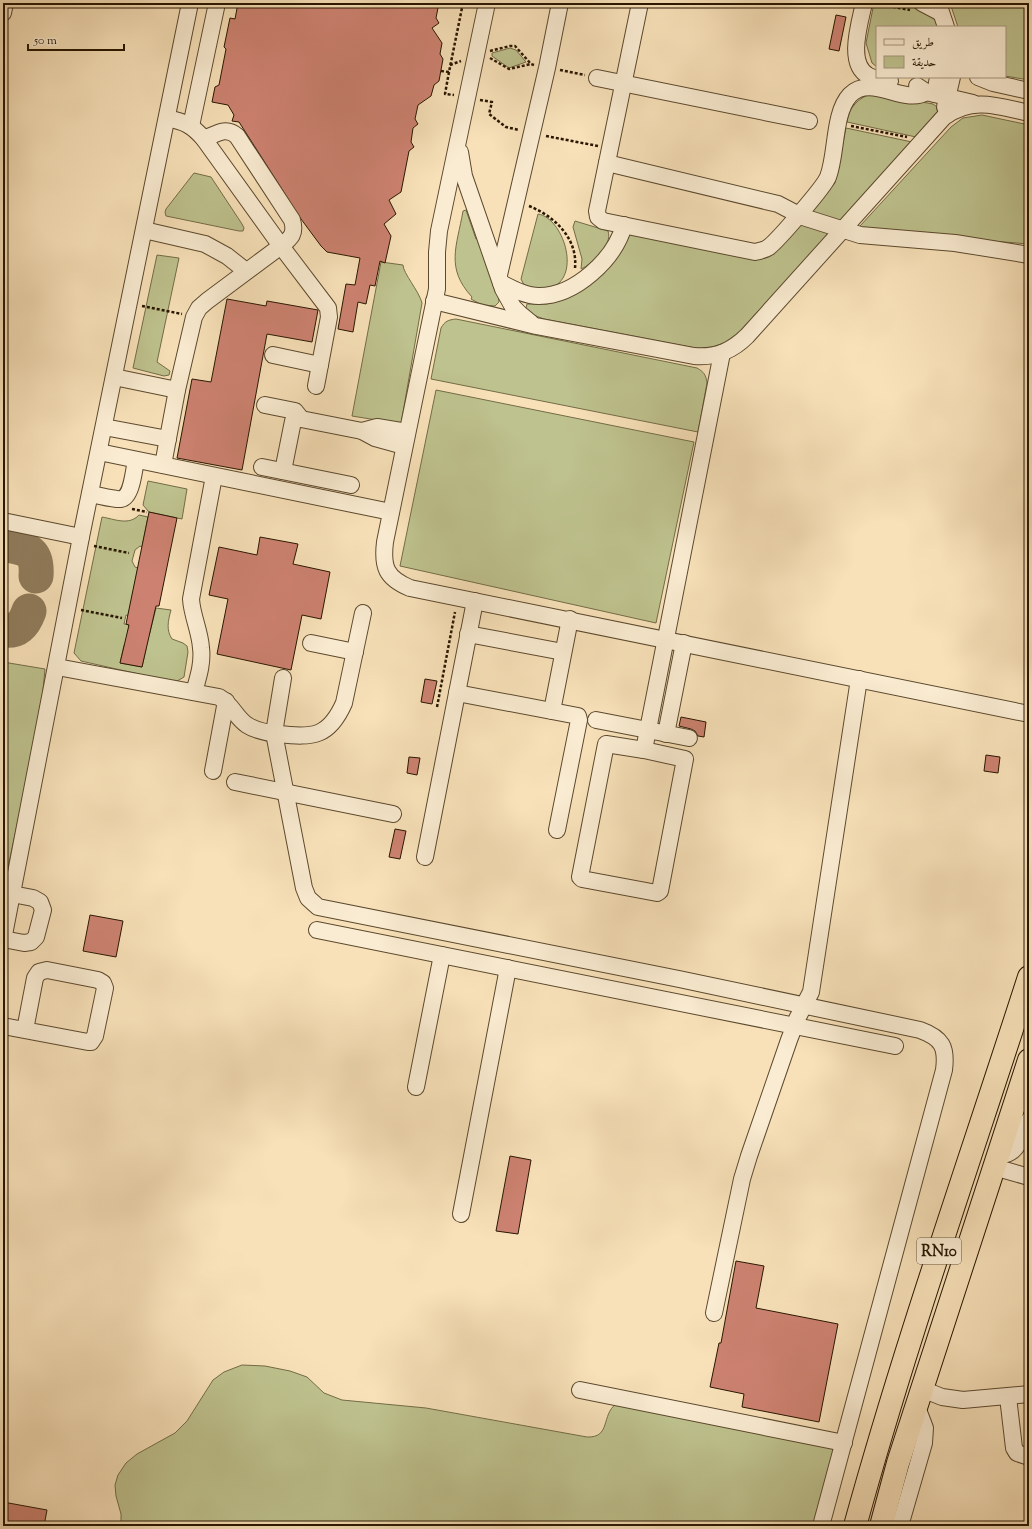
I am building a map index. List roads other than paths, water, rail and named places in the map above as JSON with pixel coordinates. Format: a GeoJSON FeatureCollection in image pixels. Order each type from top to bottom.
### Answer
{"type":"FeatureCollection","features":[{"type":"Feature","properties":{"kind":"highway","name":"RN10"},"geometry":{"type":"LineString","coordinates":[[855,1526],[874,1454],[914,1327],[1029,978]]}},
{"type":"Feature","properties":{"kind":"highway","name":"RN10"},"geometry":{"type":"LineString","coordinates":[[881,1526],[898,1463],[1029,1060]]}},
{"type":"Feature","properties":{"kind":"street"},"geometry":{"type":"LineString","coordinates":[[3,13],[5,3]]}},
{"type":"Feature","properties":{"kind":"street"},"geometry":{"type":"LineString","coordinates":[[12,894],[33,898],[40,902],[42,910],[36,937],[31,942],[24,943],[3,939],[98,452],[190,3]]}},
{"type":"Feature","properties":{"kind":"street"},"geometry":{"type":"LineString","coordinates":[[191,126],[217,3]]}},
{"type":"Feature","properties":{"kind":"street"},"geometry":{"type":"LineString","coordinates":[[487,3],[480,54],[467,98],[438,242],[438,276],[434,301],[405,439],[383,555],[387,571],[392,578],[400,584],[410,588],[1029,714]]}},
{"type":"Feature","properties":{"kind":"street"},"geometry":{"type":"LineString","coordinates":[[500,279],[515,203],[547,68],[560,3]]}},
{"type":"Feature","properties":{"kind":"street"},"geometry":{"type":"LineString","coordinates":[[640,3],[597,215],[600,220],[603,221],[755,252],[762,251],[768,247],[795,212],[827,178],[842,108],[845,101],[855,90],[862,88],[880,89],[913,95],[936,94],[951,78]]}},
{"type":"Feature","properties":{"kind":"street"},"geometry":{"type":"LineString","coordinates":[[864,3],[855,51],[860,67],[865,73],[870,77],[918,86],[936,94],[976,104]]}},
{"type":"Feature","properties":{"kind":"street"},"geometry":{"type":"LineString","coordinates":[[917,7],[941,14]]}},
{"type":"Feature","properties":{"kind":"street"},"geometry":{"type":"LineString","coordinates":[[597,78],[809,121]]}},
{"type":"Feature","properties":{"kind":"street"},"geometry":{"type":"LineString","coordinates":[[938,78],[936,94],[944,117]]}},
{"type":"Feature","properties":{"kind":"street"},"geometry":{"type":"LineString","coordinates":[[980,78],[993,83],[1029,91]]}},
{"type":"Feature","properties":{"kind":"street"},"geometry":{"type":"LineString","coordinates":[[434,301],[536,326],[694,356],[704,357],[722,353],[732,349],[747,336],[944,117],[962,106],[976,104],[989,104],[1029,113]]}},
{"type":"Feature","properties":{"kind":"street"},"geometry":{"type":"LineString","coordinates":[[167,118],[183,122],[191,126],[204,139],[280,246],[328,308],[329,317],[316,386]]}},
{"type":"Feature","properties":{"kind":"street"},"geometry":{"type":"LineString","coordinates":[[163,465],[177,390],[194,317],[199,308],[207,301],[291,237],[294,226],[292,220],[237,136],[232,131],[226,130],[204,139]]}},
{"type":"Feature","properties":{"kind":"street"},"geometry":{"type":"LineString","coordinates":[[460,136],[460,149],[464,176],[500,279],[513,307],[536,326]]}},
{"type":"Feature","properties":{"kind":"street"},"geometry":{"type":"LineString","coordinates":[[608,156],[765,201],[860,235],[956,243],[1029,255]]}},
{"type":"Feature","properties":{"kind":"street"},"geometry":{"type":"LineString","coordinates":[[500,279],[517,291],[538,296],[548,295],[572,286],[586,278],[600,266],[615,246],[622,234],[624,225]]}},
{"type":"Feature","properties":{"kind":"street"},"geometry":{"type":"LineString","coordinates":[[144,230],[205,244],[222,252],[246,271]]}},
{"type":"Feature","properties":{"kind":"street"},"geometry":{"type":"LineString","coordinates":[[644,750],[722,353]]}},
{"type":"Feature","properties":{"kind":"street"},"geometry":{"type":"LineString","coordinates":[[273,355],[320,365]]}},
{"type":"Feature","properties":{"kind":"street"},"geometry":{"type":"LineString","coordinates":[[114,377],[177,390]]}},
{"type":"Feature","properties":{"kind":"street"},"geometry":{"type":"LineString","coordinates":[[265,405],[294,411],[299,416],[298,419]]}},
{"type":"Feature","properties":{"kind":"street"},"geometry":{"type":"LineString","coordinates":[[283,472],[293,421],[298,419],[362,431],[375,438],[405,439]]}},
{"type":"Feature","properties":{"kind":"street"},"geometry":{"type":"LineString","coordinates":[[104,427],[168,439]]}},
{"type":"Feature","properties":{"kind":"street"},"geometry":{"type":"LineString","coordinates":[[98,452],[391,512]]}},
{"type":"Feature","properties":{"kind":"street"},"geometry":{"type":"LineString","coordinates":[[90,494],[121,499],[127,496],[130,491],[136,460]]}},
{"type":"Feature","properties":{"kind":"street"},"geometry":{"type":"LineString","coordinates":[[262,467],[351,485]]}},
{"type":"Feature","properties":{"kind":"street"},"geometry":{"type":"LineString","coordinates":[[194,692],[201,662],[202,650],[200,638],[192,613],[191,599],[214,476]]}},
{"type":"Feature","properties":{"kind":"street"},"geometry":{"type":"LineString","coordinates":[[3,521],[81,540]]}},
{"type":"Feature","properties":{"kind":"street"},"geometry":{"type":"LineString","coordinates":[[424,857],[475,601]]}},
{"type":"Feature","properties":{"kind":"street"},"geometry":{"type":"LineString","coordinates":[[57,666],[219,697],[226,701],[247,725],[255,729],[299,736],[314,735],[327,728],[338,717],[344,703],[363,613]]}},
{"type":"Feature","properties":{"kind":"street"},"geometry":{"type":"LineString","coordinates":[[552,711],[570,620]]}},
{"type":"Feature","properties":{"kind":"street"},"geometry":{"type":"LineString","coordinates":[[468,634],[563,652]]}},
{"type":"Feature","properties":{"kind":"street"},"geometry":{"type":"LineString","coordinates":[[311,643],[355,652]]}},
{"type":"Feature","properties":{"kind":"street"},"geometry":{"type":"LineString","coordinates":[[666,734],[684,643]]}},
{"type":"Feature","properties":{"kind":"street"},"geometry":{"type":"LineString","coordinates":[[284,678],[274,733],[304,888],[308,898],[318,907],[806,1005],[926,1032],[932,1034],[942,1043],[946,1056],[944,1070],[821,1526]]}},
{"type":"Feature","properties":{"kind":"street"},"geometry":{"type":"LineString","coordinates":[[714,1313],[742,1179],[794,1026],[806,1005],[812,988],[859,679]]}},
{"type":"Feature","properties":{"kind":"street"},"geometry":{"type":"LineString","coordinates":[[457,693],[576,715],[579,718],[557,830]]}},
{"type":"Feature","properties":{"kind":"street"},"geometry":{"type":"LineString","coordinates":[[213,771],[226,701]]}},
{"type":"Feature","properties":{"kind":"street"},"geometry":{"type":"LineString","coordinates":[[596,720],[689,738]]}},
{"type":"Feature","properties":{"kind":"street"},"geometry":{"type":"LineString","coordinates":[[609,744],[644,750],[683,758],[685,760],[660,891],[657,893],[583,879],[580,877],[606,745],[609,744]]}},
{"type":"Feature","properties":{"kind":"street"},"geometry":{"type":"LineString","coordinates":[[235,782],[393,814]]}},
{"type":"Feature","properties":{"kind":"street"},"geometry":{"type":"LineString","coordinates":[[317,930],[895,1046]]}},
{"type":"Feature","properties":{"kind":"street"},"geometry":{"type":"LineString","coordinates":[[416,1087],[442,955]]}},
{"type":"Feature","properties":{"kind":"street"},"geometry":{"type":"LineString","coordinates":[[461,1214],[508,968]]}},
{"type":"Feature","properties":{"kind":"street"},"geometry":{"type":"LineString","coordinates":[[3,1026],[88,1042],[93,1040],[105,988],[103,982],[47,970],[39,972],[35,978],[25,1030]]}},
{"type":"Feature","properties":{"kind":"street"},"geometry":{"type":"LineString","coordinates":[[996,1161],[1012,1152],[1018,1144],[1029,1120]]}},
{"type":"Feature","properties":{"kind":"street"},"geometry":{"type":"LineString","coordinates":[[996,1161],[1029,1178]]}},
{"type":"Feature","properties":{"kind":"street"},"geometry":{"type":"LineString","coordinates":[[580,1390],[844,1443]]}},
{"type":"Feature","properties":{"kind":"street"},"geometry":{"type":"LineString","coordinates":[[900,1526],[924,1443],[925,1428],[920,1398],[942,1397],[963,1400],[1029,1394]]}},
{"type":"Feature","properties":{"kind":"street"},"geometry":{"type":"LineString","coordinates":[[1008,1397],[1014,1448],[1017,1453],[1029,1457]]}}]}
